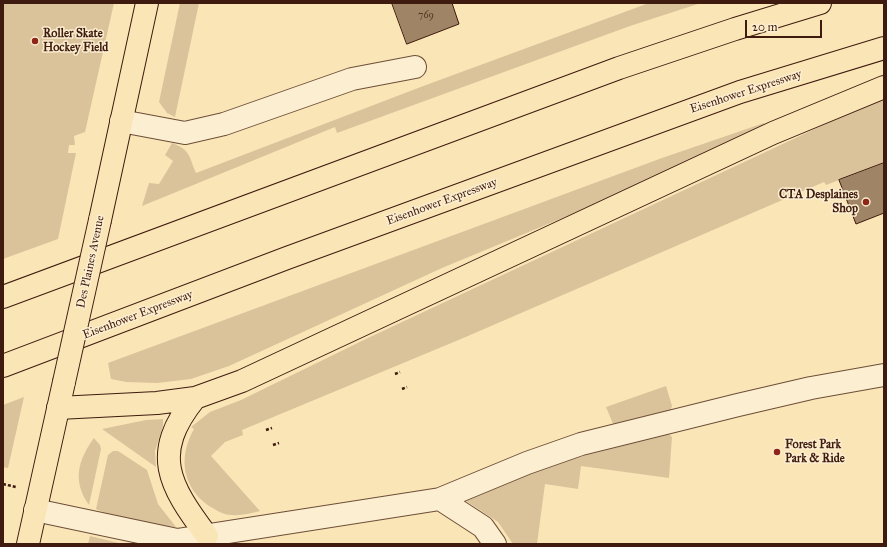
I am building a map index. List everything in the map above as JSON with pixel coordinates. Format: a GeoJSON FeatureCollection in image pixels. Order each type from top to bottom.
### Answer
{"type":"FeatureCollection","features":[{"type":"Feature","properties":{"kind":"main road","name":"Des Plaines Avenue"},"geometry":{"type":"LineString","coordinates":[[28,544],[147,3]]}},
{"type":"Feature","properties":{"kind":"main road"},"geometry":{"type":"LineString","coordinates":[[3,297],[619,68],[735,28],[820,3]]}},
{"type":"Feature","properties":{"kind":"main road","name":"Eisenhower Expressway"},"geometry":{"type":"LineString","coordinates":[[3,366],[302,253],[733,95],[884,48]]}},
{"type":"Feature","properties":{"kind":"main road"},"geometry":{"type":"LineString","coordinates":[[58,408],[157,403],[196,398],[256,374],[773,133],[884,87]]}},
{"type":"Feature","properties":{"kind":"main road"},"geometry":{"type":"LineString","coordinates":[[196,398],[181,416],[170,444],[170,468],[174,486],[185,506],[207,536]]}},
{"type":"Feature","properties":{"kind":"lane"},"geometry":{"type":"LineString","coordinates":[[121,121],[185,133],[232,121],[352,79],[415,67]]}},
{"type":"Feature","properties":{"kind":"lane"},"geometry":{"type":"LineString","coordinates":[[35,510],[177,540],[440,499],[527,463],[581,444],[811,388],[884,375]]}},
{"type":"Feature","properties":{"kind":"lane"},"geometry":{"type":"LineString","coordinates":[[440,499],[483,527],[495,544]]}},
{"type":"Feature","properties":{"kind":"path"},"geometry":{"type":"LineString","coordinates":[[395,374],[400,372]]}},
{"type":"Feature","properties":{"kind":"path"},"geometry":{"type":"LineString","coordinates":[[402,389],[407,387]]}},
{"type":"Feature","properties":{"kind":"path"},"geometry":{"type":"LineString","coordinates":[[266,430],[272,428]]}},
{"type":"Feature","properties":{"kind":"path"},"geometry":{"type":"LineString","coordinates":[[273,445],[278,443]]}},
{"type":"Feature","properties":{"kind":"shaded area"},"geometry":{"type":"Polygon","coordinates":[[[3,3],[114,3],[85,132],[74,136],[75,145],[69,145],[68,153],[76,153],[58,239],[3,259],[3,3]]]}},
{"type":"Feature","properties":{"kind":"shaded area"},"geometry":{"type":"Polygon","coordinates":[[[180,3],[199,3],[175,117],[167,113],[159,102],[180,3]]]}},
{"type":"Feature","properties":{"kind":"shaded area"},"geometry":{"type":"Polygon","coordinates":[[[649,3],[701,3],[630,26],[337,133],[335,127],[142,206],[149,183],[159,184],[173,161],[165,155],[172,143],[186,151],[196,173],[426,85],[649,3]]]}},
{"type":"Feature","properties":{"kind":"shaded area"},"geometry":{"type":"Polygon","coordinates":[[[884,99],[884,163],[826,185],[824,182],[461,339],[242,430],[243,435],[225,442],[211,456],[260,511],[239,515],[229,515],[209,506],[193,490],[185,471],[186,450],[194,429],[191,427],[210,412],[241,400],[370,337],[834,120],[884,99]]]}},
{"type":"Feature","properties":{"kind":"shaded area"},"geometry":{"type":"Polygon","coordinates":[[[764,123],[765,126],[618,195],[442,268],[229,366],[191,379],[157,383],[126,382],[111,379],[108,363],[662,158],[764,123]]]}},
{"type":"Feature","properties":{"kind":"shaded area"},"geometry":{"type":"Polygon","coordinates":[[[666,386],[672,406],[670,412],[614,426],[606,407],[666,386]]]}},
{"type":"Feature","properties":{"kind":"shaded area"},"geometry":{"type":"Polygon","coordinates":[[[24,397],[8,468],[3,467],[3,405],[24,397]]]}},
{"type":"Feature","properties":{"kind":"shaded area"},"geometry":{"type":"Polygon","coordinates":[[[163,419],[163,426],[155,451],[156,467],[102,429],[146,420],[163,419]]]}},
{"type":"Feature","properties":{"kind":"shaded area"},"geometry":{"type":"Polygon","coordinates":[[[669,434],[672,437],[669,478],[581,466],[578,489],[545,484],[537,544],[513,544],[498,522],[466,501],[468,498],[564,461],[669,434]]]}},
{"type":"Feature","properties":{"kind":"shaded area"},"geometry":{"type":"Polygon","coordinates":[[[94,438],[100,445],[101,449],[89,505],[80,488],[79,471],[84,454],[94,438]]]}},
{"type":"Feature","properties":{"kind":"shaded area"},"geometry":{"type":"Polygon","coordinates":[[[113,451],[118,451],[147,470],[158,504],[176,527],[125,519],[96,509],[108,455],[113,451]]]}},
{"type":"Feature","properties":{"kind":"shaded area"},"geometry":{"type":"Polygon","coordinates":[[[90,536],[123,544],[88,544],[90,536]]]}},
{"type":"Feature","properties":{"kind":"building"},"geometry":{"type":"Polygon","coordinates":[[[392,3],[452,3],[459,24],[407,44],[392,3]]]}},
{"type":"Feature","properties":{"kind":"building","name":"CTA Desplaines Shop"},"geometry":{"type":"Polygon","coordinates":[[[884,163],[884,213],[856,224],[839,180],[884,163]]]}},
{"type":"Feature","properties":{"kind":"place","name":"Roller Skate Hockey Field"},"geometry":{"type":"Point","coordinates":[35,41]}},
{"type":"Feature","properties":{"kind":"place","name":"CTA Desplaines Shop"},"geometry":{"type":"Point","coordinates":[866,202]}},
{"type":"Feature","properties":{"kind":"place","name":"Forest Park Park & Ride"},"geometry":{"type":"Point","coordinates":[777,452]}}]}
